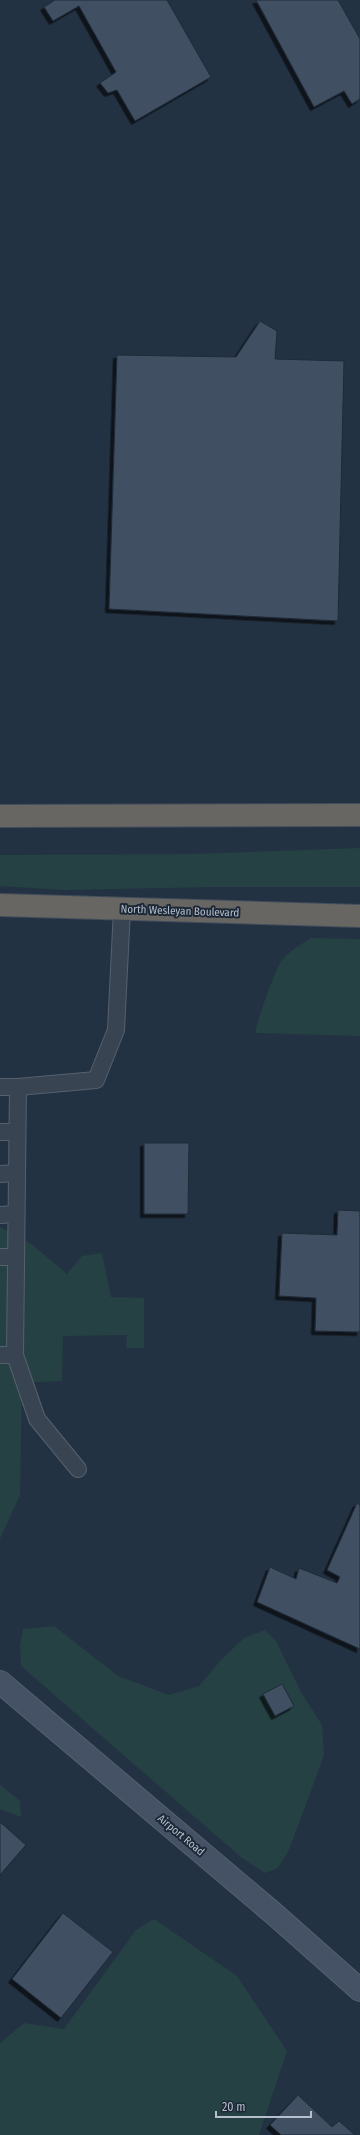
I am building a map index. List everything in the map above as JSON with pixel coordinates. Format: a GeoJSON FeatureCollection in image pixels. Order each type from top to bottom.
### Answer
{"type":"FeatureCollection","features":[{"type":"Feature","properties":{"kind":"highway"},"geometry":{"type":"LineString","coordinates":[[0,816],[360,815]]}},
{"type":"Feature","properties":{"kind":"highway","name":"North Wesleyan Boulevard"},"geometry":{"type":"LineString","coordinates":[[0,905],[360,916]]}},
{"type":"Feature","properties":{"kind":"main road","name":"Airport Road"},"geometry":{"type":"LineString","coordinates":[[0,1682],[273,1913],[360,1990]]}},
{"type":"Feature","properties":{"kind":"lane"},"geometry":{"type":"LineString","coordinates":[[0,1087],[18,1087],[96,1080],[116,1030],[122,909]]}},
{"type":"Feature","properties":{"kind":"lane"},"geometry":{"type":"LineString","coordinates":[[18,1087],[16,1214],[8,1257],[7,1355],[37,1419],[78,1469]]}},
{"type":"Feature","properties":{"kind":"lane"},"geometry":{"type":"LineString","coordinates":[[0,1132],[17,1132]]}},
{"type":"Feature","properties":{"kind":"lane"},"geometry":{"type":"LineString","coordinates":[[0,1174],[17,1173]]}},
{"type":"Feature","properties":{"kind":"lane"},"geometry":{"type":"LineString","coordinates":[[0,1215],[16,1214]]}},
{"type":"Feature","properties":{"kind":"green space"},"geometry":{"type":"Polygon","coordinates":[[[360,848],[360,887],[213,887],[64,890],[0,886],[0,855],[194,854],[360,848]]]}},
{"type":"Feature","properties":{"kind":"green space"},"geometry":{"type":"Polygon","coordinates":[[[312,938],[360,939],[360,1036],[255,1033],[267,995],[282,960],[289,953],[312,938]]]}},
{"type":"Feature","properties":{"kind":"green space"},"geometry":{"type":"Polygon","coordinates":[[[0,1227],[30,1243],[67,1274],[82,1256],[102,1253],[111,1297],[144,1298],[144,1348],[126,1348],[127,1335],[63,1336],[62,1381],[22,1383],[20,1495],[0,1539],[0,1227]]]}},
{"type":"Feature","properties":{"kind":"green space"},"geometry":{"type":"Polygon","coordinates":[[[54,1626],[118,1676],[169,1695],[199,1686],[220,1661],[244,1638],[265,1630],[276,1641],[302,1694],[322,1725],[324,1755],[289,1850],[278,1868],[265,1873],[242,1858],[21,1666],[20,1645],[23,1629],[54,1626]]]}},
{"type":"Feature","properties":{"kind":"green space"},"geometry":{"type":"Polygon","coordinates":[[[0,1785],[20,1801],[21,1817],[0,1809],[0,1785]]]}},
{"type":"Feature","properties":{"kind":"green space"},"geometry":{"type":"Polygon","coordinates":[[[154,1919],[237,1976],[287,2051],[259,2135],[0,2135],[0,2043],[24,2023],[64,2029],[136,1930],[154,1919]]]}},
{"type":"Feature","properties":{"kind":"building"},"geometry":{"type":"Polygon","coordinates":[[[55,0],[167,0],[211,77],[135,121],[117,90],[108,93],[100,83],[116,72],[79,6],[53,21],[44,7],[55,0]]]}},
{"type":"Feature","properties":{"kind":"building"},"geometry":{"type":"Polygon","coordinates":[[[256,0],[338,0],[360,39],[360,99],[352,104],[344,91],[314,107],[256,0]]]}},
{"type":"Feature","properties":{"kind":"building"},"geometry":{"type":"Polygon","coordinates":[[[260,321],[277,331],[275,359],[344,361],[338,621],[109,609],[117,355],[236,357],[260,321]]]}},
{"type":"Feature","properties":{"kind":"building"},"geometry":{"type":"Polygon","coordinates":[[[144,1143],[189,1143],[188,1214],[144,1214],[144,1143]]]}},
{"type":"Feature","properties":{"kind":"building"},"geometry":{"type":"Polygon","coordinates":[[[338,1210],[360,1211],[360,1332],[315,1331],[316,1298],[279,1296],[282,1233],[337,1235],[338,1210]]]}},
{"type":"Feature","properties":{"kind":"building"},"geometry":{"type":"Polygon","coordinates":[[[357,1503],[360,1505],[360,1649],[257,1602],[270,1567],[296,1579],[299,1568],[337,1583],[340,1577],[327,1570],[357,1503]]]}},
{"type":"Feature","properties":{"kind":"building"},"geometry":{"type":"Polygon","coordinates":[[[282,1684],[294,1706],[275,1716],[263,1694],[282,1684]]]}},
{"type":"Feature","properties":{"kind":"building"},"geometry":{"type":"Polygon","coordinates":[[[0,1822],[26,1845],[0,1875],[0,1822]]]}},
{"type":"Feature","properties":{"kind":"building"},"geometry":{"type":"Polygon","coordinates":[[[63,1913],[113,1952],[61,2018],[12,1979],[63,1913]]]}},
{"type":"Feature","properties":{"kind":"building"},"geometry":{"type":"Polygon","coordinates":[[[298,2095],[332,2127],[339,2121],[355,2135],[281,2135],[270,2125],[298,2095]]]}}]}
